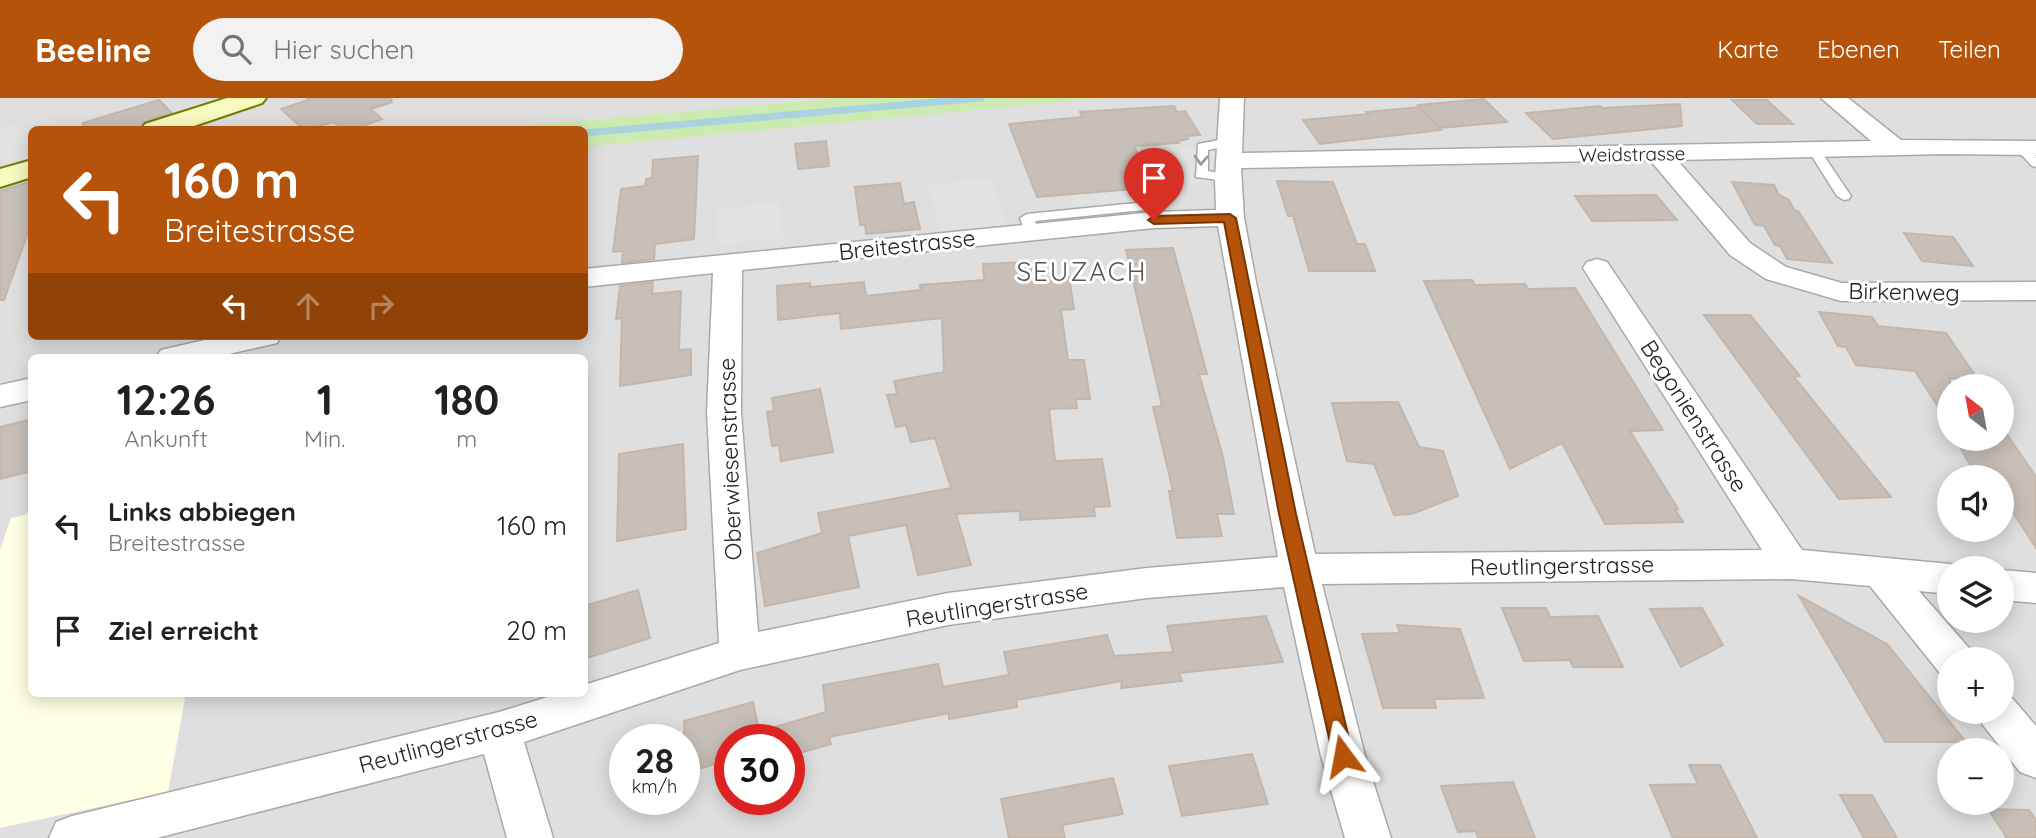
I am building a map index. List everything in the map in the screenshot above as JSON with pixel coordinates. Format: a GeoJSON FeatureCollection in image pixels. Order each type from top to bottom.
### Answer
{"type":"FeatureCollection","features":[{"type":"Feature","properties":{"kind":"main road"},"geometry":{"type":"LineString","coordinates":[[166,126],[253,98]]}},
{"type":"Feature","properties":{"kind":"main road"},"geometry":{"type":"LineString","coordinates":[[0,178],[28,169]]}},
{"type":"Feature","properties":{"kind":"street"},"geometry":{"type":"LineString","coordinates":[[1232,98],[1230,218],[1300,571],[1343,756],[1368,838]]}},
{"type":"Feature","properties":{"kind":"street"},"geometry":{"type":"LineString","coordinates":[[1833,98],[1895,148]]}},
{"type":"Feature","properties":{"kind":"street","name":"Weidstrasse"},"geometry":{"type":"LineString","coordinates":[[1229,161],[1895,148],[2031,153]]}},
{"type":"Feature","properties":{"kind":"street","name":"Birkenweg"},"geometry":{"type":"LineString","coordinates":[[1657,153],[1740,249],[1776,273],[1841,292],[2036,292]]}},
{"type":"Feature","properties":{"kind":"street","name":"Breitestrasse"},"geometry":{"type":"LineString","coordinates":[[588,278],[1167,219],[1230,218]]}},
{"type":"Feature","properties":{"kind":"street","name":"Oberwiesenstrasse"},"geometry":{"type":"LineString","coordinates":[[728,264],[724,412],[728,504],[740,653]]}},
{"type":"Feature","properties":{"kind":"street","name":"Begonienstrasse"},"geometry":{"type":"LineString","coordinates":[[1597,268],[1791,564]]}},
{"type":"Feature","properties":{"kind":"street"},"geometry":{"type":"LineString","coordinates":[[192,354],[251,345]]}},
{"type":"Feature","properties":{"kind":"street"},"geometry":{"type":"LineString","coordinates":[[0,396],[28,390]]}},
{"type":"Feature","properties":{"kind":"street","name":"Reutlingerstrasse"},"geometry":{"type":"LineString","coordinates":[[72,838],[499,731],[740,653],[948,609],[1147,583],[1300,571],[1791,564],[1937,578]]}},
{"type":"Feature","properties":{"kind":"street"},"geometry":{"type":"LineString","coordinates":[[1880,572],[1943,647]]}},
{"type":"Feature","properties":{"kind":"street"},"geometry":{"type":"LineString","coordinates":[[2014,586],[2036,588]]}},
{"type":"Feature","properties":{"kind":"street"},"geometry":{"type":"LineString","coordinates":[[2008,724],[2036,758]]}},
{"type":"Feature","properties":{"kind":"street"},"geometry":{"type":"LineString","coordinates":[[499,731],[530,838]]}},
{"type":"Feature","properties":{"kind":"lane"},"geometry":{"type":"LineString","coordinates":[[1814,149],[1844,196]]}},
{"type":"Feature","properties":{"kind":"shaded area"},"geometry":{"type":"Polygon","coordinates":[[[0,98],[2036,98],[2036,838],[0,838],[0,98]]]}},
{"type":"Feature","properties":{"kind":"shaded area"},"geometry":{"type":"Polygon","coordinates":[[[48,116],[56,126],[28,126],[28,160],[6,167],[0,158],[0,129],[48,116]]]}},
{"type":"Feature","properties":{"kind":"shaded area"},"geometry":{"type":"Polygon","coordinates":[[[1214,145],[1212,181],[1183,183],[1182,180],[1177,180],[1177,148],[1214,145]]]}},
{"type":"Feature","properties":{"kind":"shaded area"},"geometry":{"type":"Polygon","coordinates":[[[991,178],[1007,225],[940,231],[928,184],[991,178]]]}},
{"type":"Feature","properties":{"kind":"shaded area"},"geometry":{"type":"Polygon","coordinates":[[[1145,188],[1150,199],[1075,206],[1071,194],[1145,188]]]}},
{"type":"Feature","properties":{"kind":"shaded area"},"geometry":{"type":"Polygon","coordinates":[[[780,202],[783,238],[718,245],[717,209],[780,202]]]}},
{"type":"Feature","properties":{"kind":"shaded area"},"geometry":{"type":"Polygon","coordinates":[[[28,514],[28,697],[185,697],[168,792],[0,828],[0,550],[11,518],[28,514]]]}},
{"type":"Feature","properties":{"kind":"green space"},"geometry":{"type":"Polygon","coordinates":[[[839,98],[1104,98],[588,147],[588,126],[521,126],[839,98]]]}},
{"type":"Feature","properties":{"kind":"building"},"geometry":{"type":"Polygon","coordinates":[[[306,98],[391,98],[392,102],[371,109],[382,119],[362,126],[338,126],[334,122],[319,126],[300,126],[281,109],[308,100],[306,98]]]}},
{"type":"Feature","properties":{"kind":"building"},"geometry":{"type":"Polygon","coordinates":[[[1484,99],[1507,122],[1440,128],[1418,105],[1484,99]]]}},
{"type":"Feature","properties":{"kind":"building"},"geometry":{"type":"Polygon","coordinates":[[[159,100],[172,113],[144,122],[142,126],[83,126],[83,123],[159,100]]]}},
{"type":"Feature","properties":{"kind":"building"},"geometry":{"type":"Polygon","coordinates":[[[1732,100],[1767,100],[1793,124],[1757,124],[1732,100]]]}},
{"type":"Feature","properties":{"kind":"building"},"geometry":{"type":"Polygon","coordinates":[[[1680,104],[1682,126],[1553,139],[1526,113],[1600,106],[1680,104]]]}},
{"type":"Feature","properties":{"kind":"building"},"geometry":{"type":"Polygon","coordinates":[[[1174,106],[1177,112],[1185,111],[1200,135],[1187,136],[1188,139],[1177,141],[1179,143],[1134,146],[1145,170],[1137,171],[1145,188],[1037,197],[1009,124],[1082,117],[1080,112],[1174,106]]]}},
{"type":"Feature","properties":{"kind":"building"},"geometry":{"type":"Polygon","coordinates":[[[1420,107],[1441,130],[1320,144],[1303,120],[1368,114],[1366,112],[1420,107]]]}},
{"type":"Feature","properties":{"kind":"building"},"geometry":{"type":"Polygon","coordinates":[[[826,141],[829,166],[798,169],[795,144],[826,141]]]}},
{"type":"Feature","properties":{"kind":"building"},"geometry":{"type":"Polygon","coordinates":[[[698,156],[694,239],[655,244],[654,259],[622,263],[623,251],[613,252],[621,189],[645,186],[646,179],[652,178],[653,160],[698,156]]]}},
{"type":"Feature","properties":{"kind":"building"},"geometry":{"type":"Polygon","coordinates":[[[1277,181],[1333,182],[1357,244],[1365,244],[1375,271],[1309,271],[1293,216],[1288,216],[1277,181]]]}},
{"type":"Feature","properties":{"kind":"building"},"geometry":{"type":"Polygon","coordinates":[[[28,182],[28,232],[4,300],[0,300],[0,191],[28,182]]]}},
{"type":"Feature","properties":{"kind":"building"},"geometry":{"type":"Polygon","coordinates":[[[1732,182],[1774,185],[1779,195],[1789,200],[1794,210],[1798,211],[1832,263],[1787,259],[1764,226],[1755,225],[1732,182]]]}},
{"type":"Feature","properties":{"kind":"building"},"geometry":{"type":"Polygon","coordinates":[[[900,183],[904,204],[914,202],[920,229],[866,234],[865,225],[860,225],[855,187],[900,183]]]}},
{"type":"Feature","properties":{"kind":"building"},"geometry":{"type":"Polygon","coordinates":[[[1656,195],[1677,220],[1592,221],[1575,196],[1656,195]]]}},
{"type":"Feature","properties":{"kind":"building"},"geometry":{"type":"Polygon","coordinates":[[[1904,233],[1953,237],[1973,266],[1922,261],[1904,233]]]}},
{"type":"Feature","properties":{"kind":"building"},"geometry":{"type":"Polygon","coordinates":[[[1173,248],[1207,374],[1199,374],[1222,453],[1234,514],[1217,514],[1222,536],[1177,538],[1169,491],[1173,491],[1153,407],[1162,406],[1126,250],[1173,248]]]}},
{"type":"Feature","properties":{"kind":"building"},"geometry":{"type":"Polygon","coordinates":[[[1030,262],[1032,278],[1069,277],[1074,309],[1061,310],[1068,360],[1084,360],[1090,399],[1076,399],[1077,408],[1049,409],[1055,461],[1102,459],[1110,506],[1094,507],[1095,516],[1020,520],[1020,511],[956,514],[971,565],[918,575],[906,525],[848,536],[859,587],[765,606],[757,553],[822,533],[818,513],[951,488],[935,438],[911,442],[906,425],[896,427],[887,395],[897,394],[894,381],[944,372],[942,318],[841,329],[840,313],[778,320],[777,286],[810,283],[810,287],[864,282],[866,296],[921,290],[920,285],[984,280],[983,264],[1030,262]]]}},
{"type":"Feature","properties":{"kind":"building"},"geometry":{"type":"Polygon","coordinates":[[[1472,280],[1475,285],[1525,284],[1528,289],[1575,288],[1663,430],[1630,431],[1678,509],[1675,509],[1683,522],[1605,524],[1562,443],[1510,469],[1424,281],[1472,280]]]}},
{"type":"Feature","properties":{"kind":"building"},"geometry":{"type":"Polygon","coordinates":[[[653,282],[652,294],[681,291],[679,350],[691,349],[691,375],[620,386],[622,318],[616,319],[620,286],[653,282]]]}},
{"type":"Feature","properties":{"kind":"building"},"geometry":{"type":"Polygon","coordinates":[[[1819,312],[1872,317],[1878,326],[1946,333],[1974,374],[1937,374],[1937,405],[1915,371],[1856,365],[1846,347],[1838,346],[1819,312]]]}},
{"type":"Feature","properties":{"kind":"building"},"geometry":{"type":"Polygon","coordinates":[[[1704,315],[1750,315],[1800,376],[1794,377],[1891,497],[1839,499],[1704,315]]]}},
{"type":"Feature","properties":{"kind":"building"},"geometry":{"type":"Polygon","coordinates":[[[820,389],[833,452],[781,461],[779,445],[772,446],[767,412],[774,411],[772,398],[820,389]]]}},
{"type":"Feature","properties":{"kind":"building"},"geometry":{"type":"Polygon","coordinates":[[[1398,402],[1419,447],[1443,451],[1458,496],[1412,514],[1394,515],[1374,464],[1347,461],[1332,403],[1398,402]]]}},
{"type":"Feature","properties":{"kind":"building"},"geometry":{"type":"Polygon","coordinates":[[[28,420],[28,472],[0,479],[0,427],[28,420]]]}},
{"type":"Feature","properties":{"kind":"building"},"geometry":{"type":"Polygon","coordinates":[[[683,444],[686,529],[617,541],[619,454],[683,444]]]}},
{"type":"Feature","properties":{"kind":"building"},"geometry":{"type":"Polygon","coordinates":[[[2014,445],[2036,477],[2036,548],[2014,514],[2014,465],[1970,465],[1963,452],[2014,452],[2014,445]]]}},
{"type":"Feature","properties":{"kind":"building"},"geometry":{"type":"Polygon","coordinates":[[[638,590],[650,638],[588,658],[588,605],[638,590]]]}},
{"type":"Feature","properties":{"kind":"building"},"geometry":{"type":"Polygon","coordinates":[[[1799,596],[1887,644],[1937,706],[1937,724],[1951,724],[1963,738],[1937,738],[1937,742],[1885,742],[1799,596]]]}},
{"type":"Feature","properties":{"kind":"building"},"geometry":{"type":"Polygon","coordinates":[[[1502,608],[1546,608],[1550,617],[1598,616],[1623,667],[1573,667],[1570,660],[1524,661],[1502,608]]]}},
{"type":"Feature","properties":{"kind":"building"},"geometry":{"type":"Polygon","coordinates":[[[1702,608],[1723,645],[1681,667],[1650,609],[1702,608]]]}},
{"type":"Feature","properties":{"kind":"building"},"geometry":{"type":"Polygon","coordinates":[[[1266,616],[1283,662],[1179,673],[1182,681],[1121,688],[1122,681],[1016,700],[1017,707],[949,719],[949,713],[829,737],[831,744],[805,751],[805,724],[786,724],[826,712],[823,685],[938,664],[943,687],[1009,675],[1004,652],[1107,635],[1114,656],[1173,652],[1167,626],[1266,616]]]}},
{"type":"Feature","properties":{"kind":"building"},"geometry":{"type":"Polygon","coordinates":[[[1397,625],[1460,629],[1484,698],[1434,699],[1436,708],[1383,708],[1362,634],[1400,633],[1397,625]]]}},
{"type":"Feature","properties":{"kind":"building"},"geometry":{"type":"Polygon","coordinates":[[[753,702],[758,724],[714,724],[714,765],[700,768],[700,724],[684,724],[684,721],[753,702]]]}},
{"type":"Feature","properties":{"kind":"building"},"geometry":{"type":"Polygon","coordinates":[[[1252,754],[1268,804],[1182,816],[1169,766],[1252,754]]]}},
{"type":"Feature","properties":{"kind":"building"},"geometry":{"type":"Polygon","coordinates":[[[1689,765],[1720,765],[1757,838],[1673,838],[1650,785],[1698,784],[1689,765]]]}},
{"type":"Feature","properties":{"kind":"building"},"geometry":{"type":"Polygon","coordinates":[[[1113,778],[1123,814],[1062,825],[1065,838],[1009,838],[1001,799],[1113,778]]]}},
{"type":"Feature","properties":{"kind":"building"},"geometry":{"type":"Polygon","coordinates":[[[1513,782],[1535,838],[1478,838],[1476,831],[1458,832],[1441,786],[1513,782]]]}},
{"type":"Feature","properties":{"kind":"building"},"geometry":{"type":"Polygon","coordinates":[[[1840,795],[1872,795],[1897,838],[1864,838],[1840,795]]]}},
{"type":"Feature","properties":{"kind":"building"},"geometry":{"type":"Polygon","coordinates":[[[2014,810],[2029,810],[2036,820],[2036,838],[2007,838],[1992,815],[2014,815],[2014,810]]]}},
{"type":"Feature","properties":{"kind":"waterway"},"geometry":{"type":"LineString","coordinates":[[588,133],[981,98]]}},
{"type":"Feature","properties":{"kind":"district","name":"SEUZACH"},"geometry":{"type":"Point","coordinates":[1082,272]}},
{"type":"Feature","properties":{"kind":"route"},"geometry":{"type":"LineString","coordinates":[[1154,220],[1230,218],[1287,514],[1343,756]]}}]}
